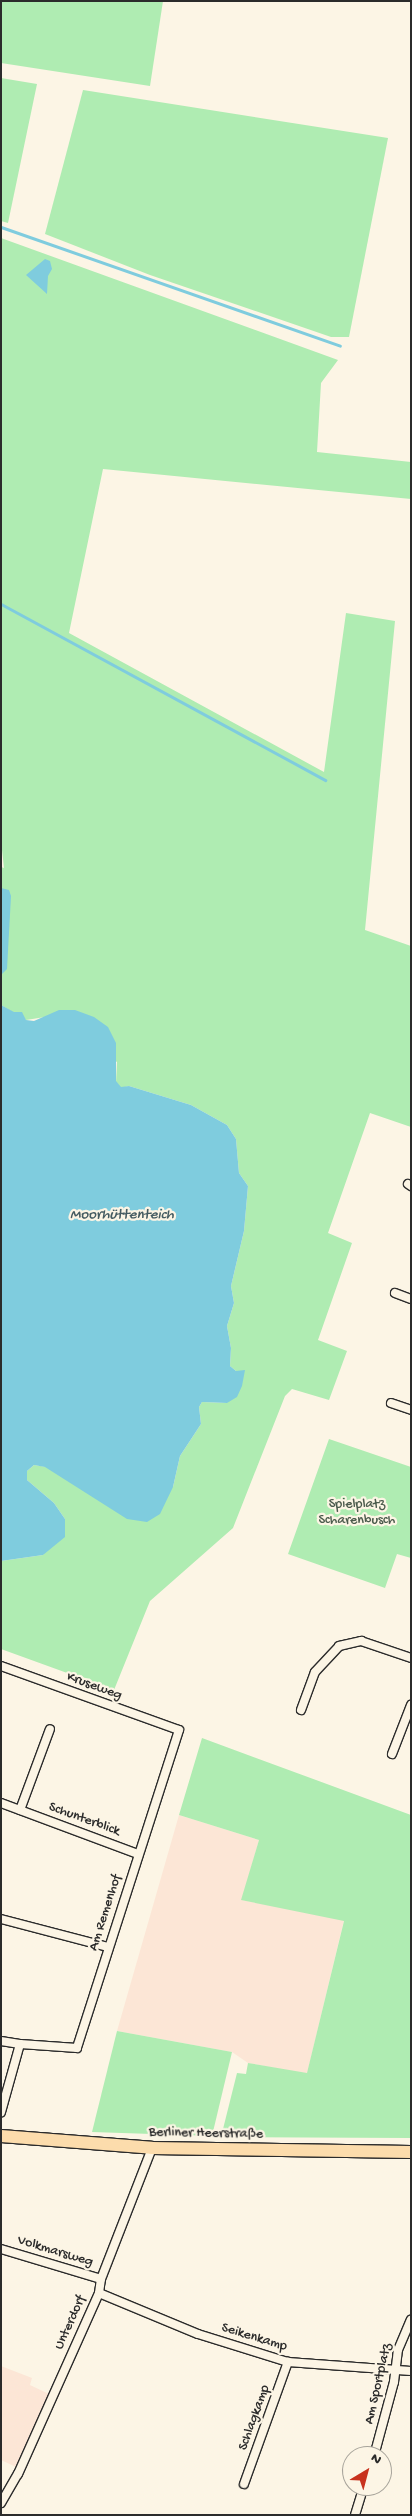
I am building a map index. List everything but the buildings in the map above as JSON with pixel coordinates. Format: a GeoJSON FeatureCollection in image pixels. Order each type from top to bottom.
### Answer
{"type":"FeatureCollection","features":[{"type":"Feature","properties":{"kind":"main road","name":"Berliner Heerstraße"},"geometry":{"type":"LineString","coordinates":[[1,2136],[152,2148],[411,2152]]}},
{"type":"Feature","properties":{"kind":"street"},"geometry":{"type":"LineString","coordinates":[[395,1293],[411,1299]]}},
{"type":"Feature","properties":{"kind":"street"},"geometry":{"type":"LineString","coordinates":[[391,1403],[411,1410]]}},
{"type":"Feature","properties":{"kind":"street"},"geometry":{"type":"LineString","coordinates":[[301,1710],[315,1672],[339,1646],[361,1641],[411,1658]]}},
{"type":"Feature","properties":{"kind":"street","name":"Kruseweg"},"geometry":{"type":"LineString","coordinates":[[1,1666],[179,1730]]}},
{"type":"Feature","properties":{"kind":"street"},"geometry":{"type":"LineString","coordinates":[[392,1754],[411,1705]]}},
{"type":"Feature","properties":{"kind":"street"},"geometry":{"type":"LineString","coordinates":[[20,1810],[50,1729]]}},
{"type":"Feature","properties":{"kind":"street","name":"Am Remenhof"},"geometry":{"type":"LineString","coordinates":[[20,2044],[78,2048],[108,1947],[179,1730]]}},
{"type":"Feature","properties":{"kind":"street","name":"Schunterblick"},"geometry":{"type":"LineString","coordinates":[[1,1803],[138,1854]]}},
{"type":"Feature","properties":{"kind":"street"},"geometry":{"type":"LineString","coordinates":[[1,1919],[108,1947]]}},
{"type":"Feature","properties":{"kind":"street"},"geometry":{"type":"LineString","coordinates":[[1,2041],[20,2044],[1,2112]]}},
{"type":"Feature","properties":{"kind":"street","name":"Unterdorf"},"geometry":{"type":"LineString","coordinates":[[1,2503],[22,2466],[99,2293],[101,2279],[152,2148]]}},
{"type":"Feature","properties":{"kind":"street","name":"Volkmarsweg"},"geometry":{"type":"LineString","coordinates":[[1,2249],[101,2279]]}},
{"type":"Feature","properties":{"kind":"street","name":"Seikenkamp"},"geometry":{"type":"LineString","coordinates":[[99,2293],[198,2334],[288,2362],[411,2371]]}},
{"type":"Feature","properties":{"kind":"street","name":"Am Sportplatz"},"geometry":{"type":"LineString","coordinates":[[376,2446],[395,2371],[398,2350],[411,2320]]}},
{"type":"Feature","properties":{"kind":"street","name":"Schlagkamp"},"geometry":{"type":"LineString","coordinates":[[244,2484],[288,2362]]}},
{"type":"Feature","properties":{"kind":"street"},"geometry":{"type":"LineString","coordinates":[[355,2515],[361,2496]]}},
{"type":"Feature","properties":{"kind":"shaded area"},"geometry":{"type":"Polygon","coordinates":[[[179,1815],[259,1840],[242,1900],[344,1920],[307,2074],[248,2063],[232,2052],[117,2031],[179,1815]]]}},
{"type":"Feature","properties":{"kind":"shaded area"},"geometry":{"type":"Polygon","coordinates":[[[1,2366],[32,2378],[30,2385],[49,2394],[16,2467],[1,2460],[1,2366]]]}},
{"type":"Feature","properties":{"kind":"green space"},"geometry":{"type":"Polygon","coordinates":[[[1,1],[163,1],[150,86],[1,63],[1,1]]]}},
{"type":"Feature","properties":{"kind":"green space"},"geometry":{"type":"Polygon","coordinates":[[[1,78],[37,84],[8,223],[1,221],[1,78]]]}},
{"type":"Feature","properties":{"kind":"green space"},"geometry":{"type":"Polygon","coordinates":[[[83,90],[388,138],[349,337],[331,337],[150,275],[45,234],[83,90]]]}},
{"type":"Feature","properties":{"kind":"green space"},"geometry":{"type":"Polygon","coordinates":[[[1,238],[338,360],[321,383],[317,452],[411,462],[411,499],[103,469],[69,633],[324,772],[346,613],[395,621],[365,930],[411,946],[411,1127],[370,1113],[328,1233],[352,1243],[318,1340],[347,1351],[329,1400],[292,1389],[285,1396],[233,1528],[150,1601],[114,1690],[1,1649],[1,1561],[43,1555],[65,1519],[54,1503],[27,1480],[27,1471],[34,1465],[173,1487],[180,1456],[201,1424],[199,1407],[202,1402],[227,1403],[236,1371],[230,1366],[231,1348],[227,1326],[234,1303],[231,1286],[244,1231],[248,1186],[239,1173],[236,1139],[227,1125],[191,1105],[129,1086],[121,1088],[116,1082],[117,1062],[45,1017],[26,1020],[1,1005],[1,867],[4,868],[1,841],[1,238]]]}},
{"type":"Feature","properties":{"kind":"green space","name":"Spielplatz Scharenbusch"},"geometry":{"type":"Polygon","coordinates":[[[329,1439],[411,1467],[411,1558],[397,1554],[385,1588],[288,1554],[329,1439]]]}},
{"type":"Feature","properties":{"kind":"green space"},"geometry":{"type":"Polygon","coordinates":[[[202,1738],[411,1815],[411,2138],[221,2137],[237,2073],[246,2074],[248,2063],[307,2073],[344,1921],[241,1900],[259,1840],[179,1815],[202,1738]]]}},
{"type":"Feature","properties":{"kind":"green space"},"geometry":{"type":"Polygon","coordinates":[[[117,2031],[232,2052],[212,2136],[92,2132],[117,2031]]]}},
{"type":"Feature","properties":{"kind":"water"},"geometry":{"type":"Polygon","coordinates":[[[45,259],[50,261],[52,269],[48,276],[47,294],[26,275],[45,259]]]}},
{"type":"Feature","properties":{"kind":"water"},"geometry":{"type":"Polygon","coordinates":[[[1,888],[9,890],[11,896],[7,969],[2,974],[1,888]]]}},
{"type":"Feature","properties":{"kind":"water","name":"Moorhüttenteich"},"geometry":{"type":"Polygon","coordinates":[[[1,1005],[14,1012],[22,1012],[26,1020],[34,1021],[59,1010],[75,1010],[94,1017],[108,1027],[116,1043],[116,1081],[121,1087],[129,1086],[191,1105],[227,1125],[236,1139],[239,1173],[248,1186],[244,1231],[231,1286],[234,1303],[227,1326],[231,1348],[230,1366],[236,1371],[245,1370],[242,1386],[237,1397],[227,1403],[202,1402],[199,1407],[201,1424],[180,1456],[173,1487],[160,1514],[147,1522],[127,1519],[45,1467],[34,1465],[27,1471],[27,1480],[54,1503],[65,1519],[65,1537],[43,1555],[1,1561],[1,1005]]]}},
{"type":"Feature","properties":{"kind":"waterway"},"geometry":{"type":"LineString","coordinates":[[1,227],[340,346]]}},
{"type":"Feature","properties":{"kind":"waterway"},"geometry":{"type":"LineString","coordinates":[[1,604],[325,780]]}}]}
